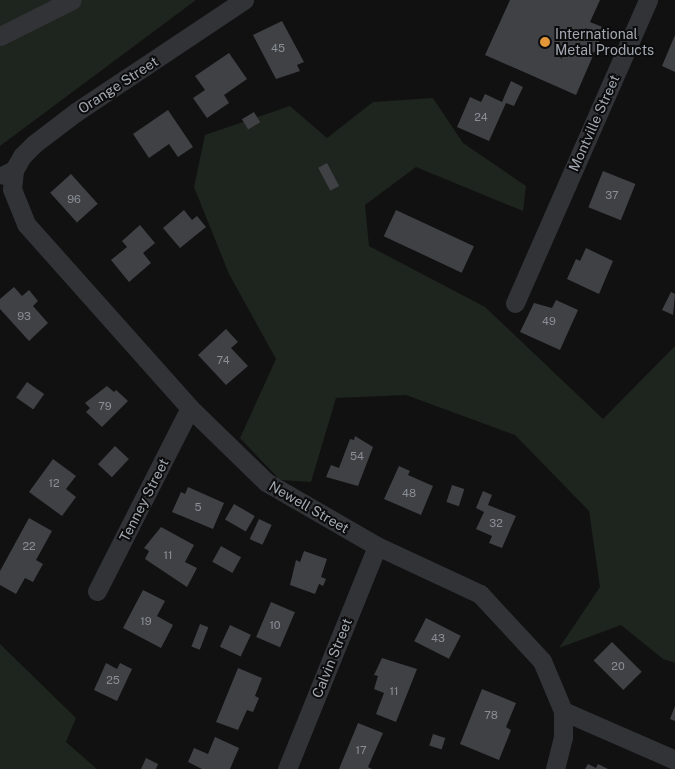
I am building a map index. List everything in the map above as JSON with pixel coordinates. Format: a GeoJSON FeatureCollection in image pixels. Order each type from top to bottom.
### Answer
{"type":"FeatureCollection","features":[{"type":"Feature","properties":{"kind":"street"},"geometry":{"type":"LineString","coordinates":[[0,36],[72,0]]}},
{"type":"Feature","properties":{"kind":"street","name":"Orange Street"},"geometry":{"type":"LineString","coordinates":[[7,174],[22,156],[76,112],[244,0]]}},
{"type":"Feature","properties":{"kind":"street","name":"Montville Street"},"geometry":{"type":"LineString","coordinates":[[515,303],[648,0]]}},
{"type":"Feature","properties":{"kind":"street","name":"Newell Street"},"geometry":{"type":"LineString","coordinates":[[7,174],[26,224],[190,408],[266,482],[377,546],[480,594],[542,661],[564,711]]}},
{"type":"Feature","properties":{"kind":"street","name":"Tenney Street"},"geometry":{"type":"LineString","coordinates":[[97,591],[190,408]]}},
{"type":"Feature","properties":{"kind":"street","name":"Calvin Street"},"geometry":{"type":"LineString","coordinates":[[287,769],[377,546]]}},
{"type":"Feature","properties":{"kind":"street"},"geometry":{"type":"LineString","coordinates":[[555,769],[563,738],[564,711],[675,760]]}},
{"type":"Feature","properties":{"kind":"shaded area"},"geometry":{"type":"Polygon","coordinates":[[[0,0],[196,0],[0,146],[0,0]]]}},
{"type":"Feature","properties":{"kind":"shaded area"},"geometry":{"type":"Polygon","coordinates":[[[433,98],[463,143],[526,186],[523,211],[416,167],[365,205],[369,246],[485,307],[603,419],[675,346],[675,663],[663,659],[621,625],[559,648],[600,587],[589,511],[515,435],[406,395],[336,398],[311,482],[280,480],[240,438],[276,359],[229,274],[194,187],[205,135],[290,106],[327,138],[373,102],[433,98]]]}},
{"type":"Feature","properties":{"kind":"shaded area"},"geometry":{"type":"Polygon","coordinates":[[[0,644],[76,718],[66,742],[97,769],[0,769],[0,644]]]}},
{"type":"Feature","properties":{"kind":"building","name":"International Metal Products"},"geometry":{"type":"Polygon","coordinates":[[[510,0],[600,0],[590,22],[605,28],[576,95],[485,55],[510,0]]]}},
{"type":"Feature","properties":{"kind":"building"},"geometry":{"type":"Polygon","coordinates":[[[282,21],[304,62],[297,65],[300,71],[276,79],[253,35],[282,21]]]}},
{"type":"Feature","properties":{"kind":"building","name":"International Metal Products"},"geometry":{"type":"Polygon","coordinates":[[[675,35],[675,72],[662,66],[675,35]]]}},
{"type":"Feature","properties":{"kind":"building"},"geometry":{"type":"Polygon","coordinates":[[[229,53],[247,79],[224,95],[229,103],[207,118],[193,98],[205,90],[195,76],[229,53]]]}},
{"type":"Feature","properties":{"kind":"building"},"geometry":{"type":"Polygon","coordinates":[[[511,81],[523,87],[514,106],[506,103],[489,141],[457,127],[470,97],[481,102],[485,94],[502,102],[511,81]]]}},
{"type":"Feature","properties":{"kind":"building"},"geometry":{"type":"Polygon","coordinates":[[[168,110],[193,147],[178,157],[169,144],[149,158],[133,134],[168,110]]]}},
{"type":"Feature","properties":{"kind":"building"},"geometry":{"type":"Polygon","coordinates":[[[254,112],[260,122],[248,129],[242,119],[254,112]]]}},
{"type":"Feature","properties":{"kind":"building"},"geometry":{"type":"Polygon","coordinates":[[[327,163],[339,186],[330,191],[318,168],[327,163]]]}},
{"type":"Feature","properties":{"kind":"building"},"geometry":{"type":"Polygon","coordinates":[[[603,171],[635,184],[621,220],[588,207],[603,171]]]}},
{"type":"Feature","properties":{"kind":"building"},"geometry":{"type":"Polygon","coordinates":[[[71,174],[98,204],[77,222],[50,193],[71,174]]]}},
{"type":"Feature","properties":{"kind":"building"},"geometry":{"type":"Polygon","coordinates":[[[184,210],[192,220],[197,216],[206,227],[180,248],[163,228],[184,210]]]}},
{"type":"Feature","properties":{"kind":"building"},"geometry":{"type":"Polygon","coordinates":[[[396,210],[474,246],[462,273],[384,236],[396,210]]]}},
{"type":"Feature","properties":{"kind":"building"},"geometry":{"type":"Polygon","coordinates":[[[140,225],[155,243],[143,253],[151,263],[129,282],[111,260],[127,247],[122,241],[140,225]]]}},
{"type":"Feature","properties":{"kind":"building"},"geometry":{"type":"Polygon","coordinates":[[[586,248],[613,261],[599,294],[567,279],[576,259],[580,261],[586,248]]]}},
{"type":"Feature","properties":{"kind":"building"},"geometry":{"type":"Polygon","coordinates":[[[14,287],[22,296],[29,290],[38,301],[33,306],[48,323],[29,341],[0,309],[0,299],[14,287]]]}},
{"type":"Feature","properties":{"kind":"building"},"geometry":{"type":"Polygon","coordinates":[[[671,292],[675,294],[673,315],[662,310],[671,292]]]}},
{"type":"Feature","properties":{"kind":"building"},"geometry":{"type":"Polygon","coordinates":[[[556,300],[578,310],[560,350],[520,332],[534,303],[552,308],[556,300]]]}},
{"type":"Feature","properties":{"kind":"building"},"geometry":{"type":"Polygon","coordinates":[[[226,329],[238,342],[231,348],[248,366],[226,385],[198,355],[226,329]]]}},
{"type":"Feature","properties":{"kind":"building"},"geometry":{"type":"Polygon","coordinates":[[[27,382],[44,394],[33,410],[16,398],[27,382]]]}},
{"type":"Feature","properties":{"kind":"building"},"geometry":{"type":"Polygon","coordinates":[[[107,386],[114,392],[116,390],[128,401],[102,427],[86,412],[90,408],[85,403],[107,386]]]}},
{"type":"Feature","properties":{"kind":"building"},"geometry":{"type":"Polygon","coordinates":[[[355,436],[373,447],[358,486],[326,477],[331,465],[339,468],[350,439],[354,440],[355,436]]]}},
{"type":"Feature","properties":{"kind":"building"},"geometry":{"type":"Polygon","coordinates":[[[115,446],[129,459],[112,477],[98,464],[115,446]]]}},
{"type":"Feature","properties":{"kind":"building"},"geometry":{"type":"Polygon","coordinates":[[[53,459],[76,476],[66,489],[76,497],[62,516],[29,492],[53,459]]]}},
{"type":"Feature","properties":{"kind":"building"},"geometry":{"type":"Polygon","coordinates":[[[399,466],[410,471],[408,475],[433,486],[421,515],[384,499],[399,466]]]}},
{"type":"Feature","properties":{"kind":"building"},"geometry":{"type":"Polygon","coordinates":[[[452,485],[464,489],[459,506],[446,502],[452,485]]]}},
{"type":"Feature","properties":{"kind":"building"},"geometry":{"type":"Polygon","coordinates":[[[188,487],[224,503],[213,529],[172,512],[181,492],[185,494],[188,487]]]}},
{"type":"Feature","properties":{"kind":"building"},"geometry":{"type":"Polygon","coordinates":[[[483,491],[492,495],[488,505],[516,516],[502,548],[489,543],[492,536],[476,529],[484,512],[476,508],[483,491]]]}},
{"type":"Feature","properties":{"kind":"building"},"geometry":{"type":"Polygon","coordinates":[[[234,504],[255,516],[246,532],[225,520],[234,504]]]}},
{"type":"Feature","properties":{"kind":"building"},"geometry":{"type":"Polygon","coordinates":[[[29,518],[52,531],[36,560],[43,564],[33,582],[25,578],[16,594],[0,585],[0,571],[29,518]]]}},
{"type":"Feature","properties":{"kind":"building"},"geometry":{"type":"Polygon","coordinates":[[[259,519],[272,525],[262,545],[250,539],[259,519]]]}},
{"type":"Feature","properties":{"kind":"building"},"geometry":{"type":"Polygon","coordinates":[[[161,527],[194,545],[185,562],[197,568],[187,587],[145,559],[149,551],[144,548],[161,527]]]}},
{"type":"Feature","properties":{"kind":"building"},"geometry":{"type":"Polygon","coordinates":[[[221,546],[241,557],[232,573],[212,562],[221,546]]]}},
{"type":"Feature","properties":{"kind":"building"},"geometry":{"type":"Polygon","coordinates":[[[304,551],[327,559],[321,577],[326,579],[323,586],[319,584],[315,594],[290,585],[296,560],[300,562],[304,551]]]}},
{"type":"Feature","properties":{"kind":"building"},"geometry":{"type":"Polygon","coordinates":[[[143,590],[165,601],[157,616],[173,625],[161,648],[123,628],[143,590]]]}},
{"type":"Feature","properties":{"kind":"building"},"geometry":{"type":"Polygon","coordinates":[[[271,602],[295,612],[280,647],[256,637],[271,602]]]}},
{"type":"Feature","properties":{"kind":"building"},"geometry":{"type":"Polygon","coordinates":[[[426,618],[461,636],[449,659],[414,641],[426,618]]]}},
{"type":"Feature","properties":{"kind":"building"},"geometry":{"type":"Polygon","coordinates":[[[200,624],[208,627],[200,650],[191,646],[200,624]]]}},
{"type":"Feature","properties":{"kind":"building"},"geometry":{"type":"Polygon","coordinates":[[[230,625],[251,635],[241,656],[220,647],[230,625]]]}},
{"type":"Feature","properties":{"kind":"building"},"geometry":{"type":"Polygon","coordinates":[[[612,642],[642,672],[623,690],[594,660],[612,642]]]}},
{"type":"Feature","properties":{"kind":"building"},"geometry":{"type":"Polygon","coordinates":[[[382,658],[417,669],[396,722],[376,714],[384,693],[374,689],[378,676],[374,675],[382,658]]]}},
{"type":"Feature","properties":{"kind":"building"},"geometry":{"type":"Polygon","coordinates":[[[106,663],[117,669],[120,663],[132,669],[117,701],[94,690],[106,663]]]}},
{"type":"Feature","properties":{"kind":"building"},"geometry":{"type":"Polygon","coordinates":[[[238,668],[262,678],[255,696],[259,698],[253,712],[247,710],[238,730],[216,722],[238,668]]]}},
{"type":"Feature","properties":{"kind":"building"},"geometry":{"type":"Polygon","coordinates":[[[482,689],[516,703],[506,727],[511,730],[499,760],[460,744],[482,689]]]}},
{"type":"Feature","properties":{"kind":"building"},"geometry":{"type":"Polygon","coordinates":[[[675,706],[675,721],[670,719],[675,706]]]}},
{"type":"Feature","properties":{"kind":"building"},"geometry":{"type":"Polygon","coordinates":[[[358,723],[383,733],[368,767],[372,769],[339,769],[358,723]]]}},
{"type":"Feature","properties":{"kind":"building"},"geometry":{"type":"Polygon","coordinates":[[[433,734],[445,738],[442,749],[429,745],[433,734]]]}},
{"type":"Feature","properties":{"kind":"building"},"geometry":{"type":"Polygon","coordinates":[[[215,737],[239,748],[230,769],[202,769],[188,762],[194,748],[208,754],[215,737]]]}},
{"type":"Feature","properties":{"kind":"building"},"geometry":{"type":"Polygon","coordinates":[[[146,758],[158,764],[156,769],[141,769],[146,758]]]}},
{"type":"Feature","properties":{"kind":"building"},"geometry":{"type":"Polygon","coordinates":[[[588,764],[596,768],[598,764],[608,769],[585,769],[588,764]]]}},
{"type":"Feature","properties":{"kind":"place","name":"International Metal Products"},"geometry":{"type":"Point","coordinates":[545,42]}}]}
